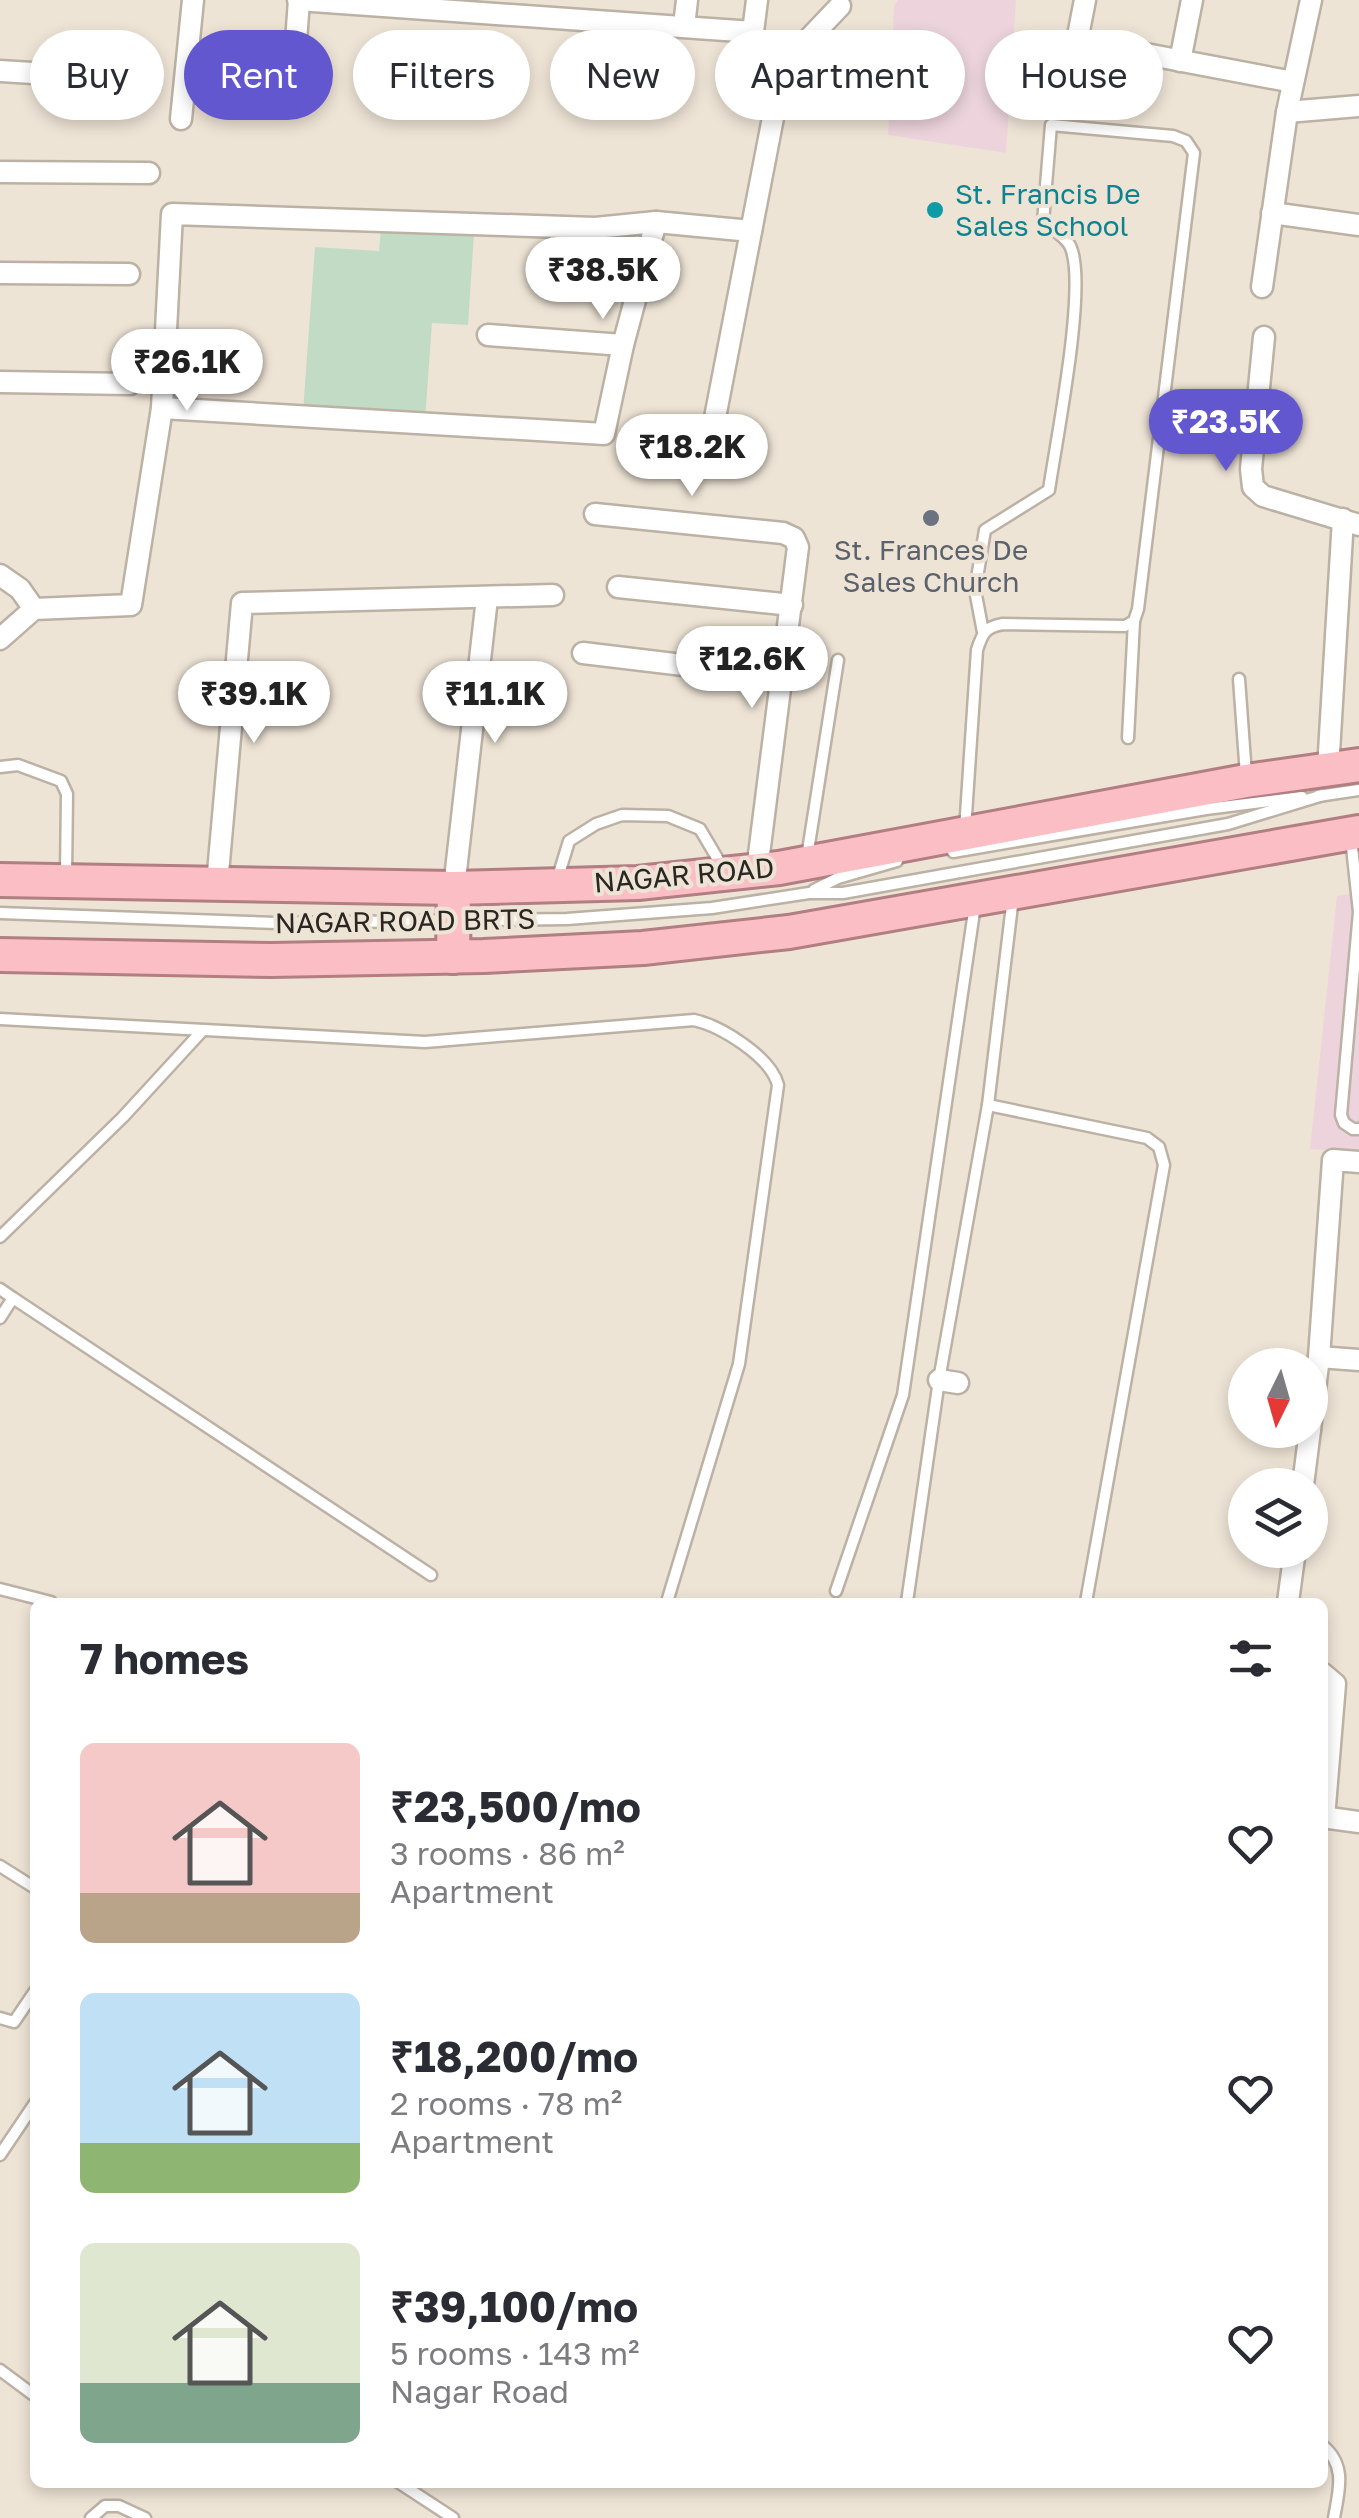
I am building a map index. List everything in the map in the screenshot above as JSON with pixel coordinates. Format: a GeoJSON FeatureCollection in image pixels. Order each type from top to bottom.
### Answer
{"type":"FeatureCollection","features":[{"type":"Feature","properties":{"kind":"highway","name":"NAGAR ROAD"},"geometry":{"type":"LineString","coordinates":[[0,880],[217,884],[453,904],[556,886],[638,883],[741,872],[807,878],[1246,781],[1337,777]]}},
{"type":"Feature","properties":{"kind":"highway"},"geometry":{"type":"LineString","coordinates":[[0,955],[271,960],[643,948],[789,932],[1355,832]]}},
{"type":"Feature","properties":{"kind":"highway"},"geometry":{"type":"LineString","coordinates":[[453,904],[453,957]]}},
{"type":"Feature","properties":{"kind":"street"},"geometry":{"type":"LineString","coordinates":[[181,119],[192,0]]}},
{"type":"Feature","properties":{"kind":"street"},"geometry":{"type":"LineString","coordinates":[[296,30],[298,0],[570,9],[753,32],[757,0]]}},
{"type":"Feature","properties":{"kind":"street"},"geometry":{"type":"LineString","coordinates":[[684,26],[686,0]]}},
{"type":"Feature","properties":{"kind":"street"},"geometry":{"type":"LineString","coordinates":[[1085,0],[1077,41],[1294,82]]}},
{"type":"Feature","properties":{"kind":"street"},"geometry":{"type":"LineString","coordinates":[[1180,62],[1192,0]]}},
{"type":"Feature","properties":{"kind":"street"},"geometry":{"type":"LineString","coordinates":[[1262,286],[1287,112],[1311,0]]}},
{"type":"Feature","properties":{"kind":"street"},"geometry":{"type":"LineString","coordinates":[[707,459],[783,66],[840,6]]}},
{"type":"Feature","properties":{"kind":"street"},"geometry":{"type":"LineString","coordinates":[[0,71],[30,73]]}},
{"type":"Feature","properties":{"kind":"street"},"geometry":{"type":"LineString","coordinates":[[1287,112],[1359,106]]}},
{"type":"Feature","properties":{"kind":"street"},"geometry":{"type":"LineString","coordinates":[[0,172],[149,173]]}},
{"type":"Feature","properties":{"kind":"street"},"geometry":{"type":"LineString","coordinates":[[0,638],[34,609],[131,606],[162,408],[172,214],[595,228],[656,222],[751,231]]}},
{"type":"Feature","properties":{"kind":"street"},"geometry":{"type":"LineString","coordinates":[[1272,214],[1359,225]]}},
{"type":"Feature","properties":{"kind":"street"},"geometry":{"type":"LineString","coordinates":[[162,408],[604,434],[656,222]]}},
{"type":"Feature","properties":{"kind":"street"},"geometry":{"type":"LineString","coordinates":[[0,273],[129,274]]}},
{"type":"Feature","properties":{"kind":"street"},"geometry":{"type":"LineString","coordinates":[[488,335],[623,345]]}},
{"type":"Feature","properties":{"kind":"street"},"geometry":{"type":"LineString","coordinates":[[1264,337],[1251,469],[1253,486],[1263,496],[1351,522],[1337,777]]}},
{"type":"Feature","properties":{"kind":"street"},"geometry":{"type":"LineString","coordinates":[[0,382],[130,384]]}},
{"type":"Feature","properties":{"kind":"street"},"geometry":{"type":"LineString","coordinates":[[595,514],[783,533],[794,538],[798,547],[783,677],[741,872]]}},
{"type":"Feature","properties":{"kind":"street"},"geometry":{"type":"LineString","coordinates":[[0,575],[20,590],[34,609]]}},
{"type":"Feature","properties":{"kind":"street"},"geometry":{"type":"LineString","coordinates":[[618,587],[792,605]]}},
{"type":"Feature","properties":{"kind":"street"},"geometry":{"type":"LineString","coordinates":[[217,884],[242,603],[553,595]]}},
{"type":"Feature","properties":{"kind":"street"},"geometry":{"type":"LineString","coordinates":[[453,904],[487,598]]}},
{"type":"Feature","properties":{"kind":"street"},"geometry":{"type":"LineString","coordinates":[[583,654],[783,677]]}},
{"type":"Feature","properties":{"kind":"street"},"geometry":{"type":"LineString","coordinates":[[1320,1348],[1333,1160],[1359,1162]]}},
{"type":"Feature","properties":{"kind":"street"},"geometry":{"type":"LineString","coordinates":[[1328,1358],[1359,1360]]}},
{"type":"Feature","properties":{"kind":"street"},"geometry":{"type":"LineString","coordinates":[[1289,1598],[1293,1568]]}},
{"type":"Feature","properties":{"kind":"street"},"geometry":{"type":"LineString","coordinates":[[1328,1678],[1336,1684],[1328,1766]]}},
{"type":"Feature","properties":{"kind":"street"},"geometry":{"type":"LineString","coordinates":[[1328,1819],[1359,1822]]}},
{"type":"Feature","properties":{"kind":"lane"},"geometry":{"type":"LineString","coordinates":[[1128,738],[1134,621],[1194,153],[1186,142],[1173,136],[1051,125],[1043,222],[1070,244],[1077,275],[1062,398],[1049,490],[985,530],[975,590],[982,632],[956,844],[1206,809],[1337,777],[1359,790]]}},
{"type":"Feature","properties":{"kind":"lane"},"geometry":{"type":"LineString","coordinates":[[982,632],[1003,624],[1126,626],[1134,621]]}},
{"type":"Feature","properties":{"kind":"lane"},"geometry":{"type":"LineString","coordinates":[[807,878],[838,660]]}},
{"type":"Feature","properties":{"kind":"lane"},"geometry":{"type":"LineString","coordinates":[[1239,679],[1246,781]]}},
{"type":"Feature","properties":{"kind":"lane"},"geometry":{"type":"LineString","coordinates":[[0,767],[18,766],[61,781],[67,794],[66,882]]}},
{"type":"Feature","properties":{"kind":"lane"},"geometry":{"type":"LineString","coordinates":[[807,878],[843,892],[1228,824],[1337,777]]}},
{"type":"Feature","properties":{"kind":"lane"},"geometry":{"type":"LineString","coordinates":[[556,886],[569,841],[596,824],[622,816],[668,816],[700,829],[741,872]]}},
{"type":"Feature","properties":{"kind":"lane"},"geometry":{"type":"LineString","coordinates":[[1355,832],[1359,912],[1341,1114],[1344,1123],[1359,1128]]}},
{"type":"Feature","properties":{"kind":"lane"},"geometry":{"type":"LineString","coordinates":[[807,878],[838,878],[913,859]]}},
{"type":"Feature","properties":{"kind":"lane","name":"NAGAR ROAD BRTS"},"geometry":{"type":"LineString","coordinates":[[0,913],[277,923],[453,904],[567,919],[694,910],[807,878]]}},
{"type":"Feature","properties":{"kind":"lane"},"geometry":{"type":"LineString","coordinates":[[908,1598],[948,1381],[1014,893]]}},
{"type":"Feature","properties":{"kind":"lane"},"geometry":{"type":"LineString","coordinates":[[836,1590],[903,1394],[976,900]]}},
{"type":"Feature","properties":{"kind":"lane"},"geometry":{"type":"LineString","coordinates":[[0,1020],[425,1042],[694,1020],[722,1030],[775,1072],[778,1085],[739,1364],[668,1598]]}},
{"type":"Feature","properties":{"kind":"lane"},"geometry":{"type":"LineString","coordinates":[[0,1237],[123,1117],[202,1031]]}},
{"type":"Feature","properties":{"kind":"lane"},"geometry":{"type":"LineString","coordinates":[[988,1105],[1146,1138],[1160,1147],[1164,1164],[1087,1598]]}},
{"type":"Feature","properties":{"kind":"lane"},"geometry":{"type":"LineString","coordinates":[[0,1289],[432,1574]]}},
{"type":"Feature","properties":{"kind":"lane"},"geometry":{"type":"LineString","coordinates":[[0,1318],[13,1298]]}},
{"type":"Feature","properties":{"kind":"lane"},"geometry":{"type":"LineString","coordinates":[[0,1589],[35,1598]]}},
{"type":"Feature","properties":{"kind":"lane"},"geometry":{"type":"LineString","coordinates":[[0,1866],[30,1885]]}},
{"type":"Feature","properties":{"kind":"lane"},"geometry":{"type":"LineString","coordinates":[[0,2018],[14,2022],[30,1999]]}},
{"type":"Feature","properties":{"kind":"lane"},"geometry":{"type":"LineString","coordinates":[[0,2155],[30,2110]]}},
{"type":"Feature","properties":{"kind":"lane"},"geometry":{"type":"LineString","coordinates":[[0,2370],[30,2392]]}},
{"type":"Feature","properties":{"kind":"lane"},"geometry":{"type":"LineString","coordinates":[[1328,2451],[1340,2471],[1334,2518]]}},
{"type":"Feature","properties":{"kind":"lane"},"geometry":{"type":"LineString","coordinates":[[407,2488],[453,2518]]}},
{"type":"Feature","properties":{"kind":"lane"},"geometry":{"type":"LineString","coordinates":[[91,2518],[106,2506],[120,2506],[145,2518]]}},
{"type":"Feature","properties":{"kind":"shaded area"},"geometry":{"type":"Polygon","coordinates":[[[898,0],[1016,0],[1014,30],[985,30],[985,120],[1008,120],[1006,153],[888,135],[889,120],[965,120],[965,30],[893,30],[894,5],[898,0]]]}},
{"type":"Feature","properties":{"kind":"shaded area"},"geometry":{"type":"Polygon","coordinates":[[[1359,893],[1359,1153],[1310,1149],[1337,896],[1359,893]]]}},
{"type":"Feature","properties":{"kind":"green space"},"geometry":{"type":"Polygon","coordinates":[[[381,228],[474,234],[468,325],[432,323],[425,420],[303,411],[315,247],[379,251],[381,228]]]}},
{"type":"Feature","properties":{"kind":"place","name":"St. Francis De Sales School"},"geometry":{"type":"Point","coordinates":[935,210]}},
{"type":"Feature","properties":{"kind":"place","name":"St. Frances De Sales Church"},"geometry":{"type":"Point","coordinates":[931,518]}}]}
